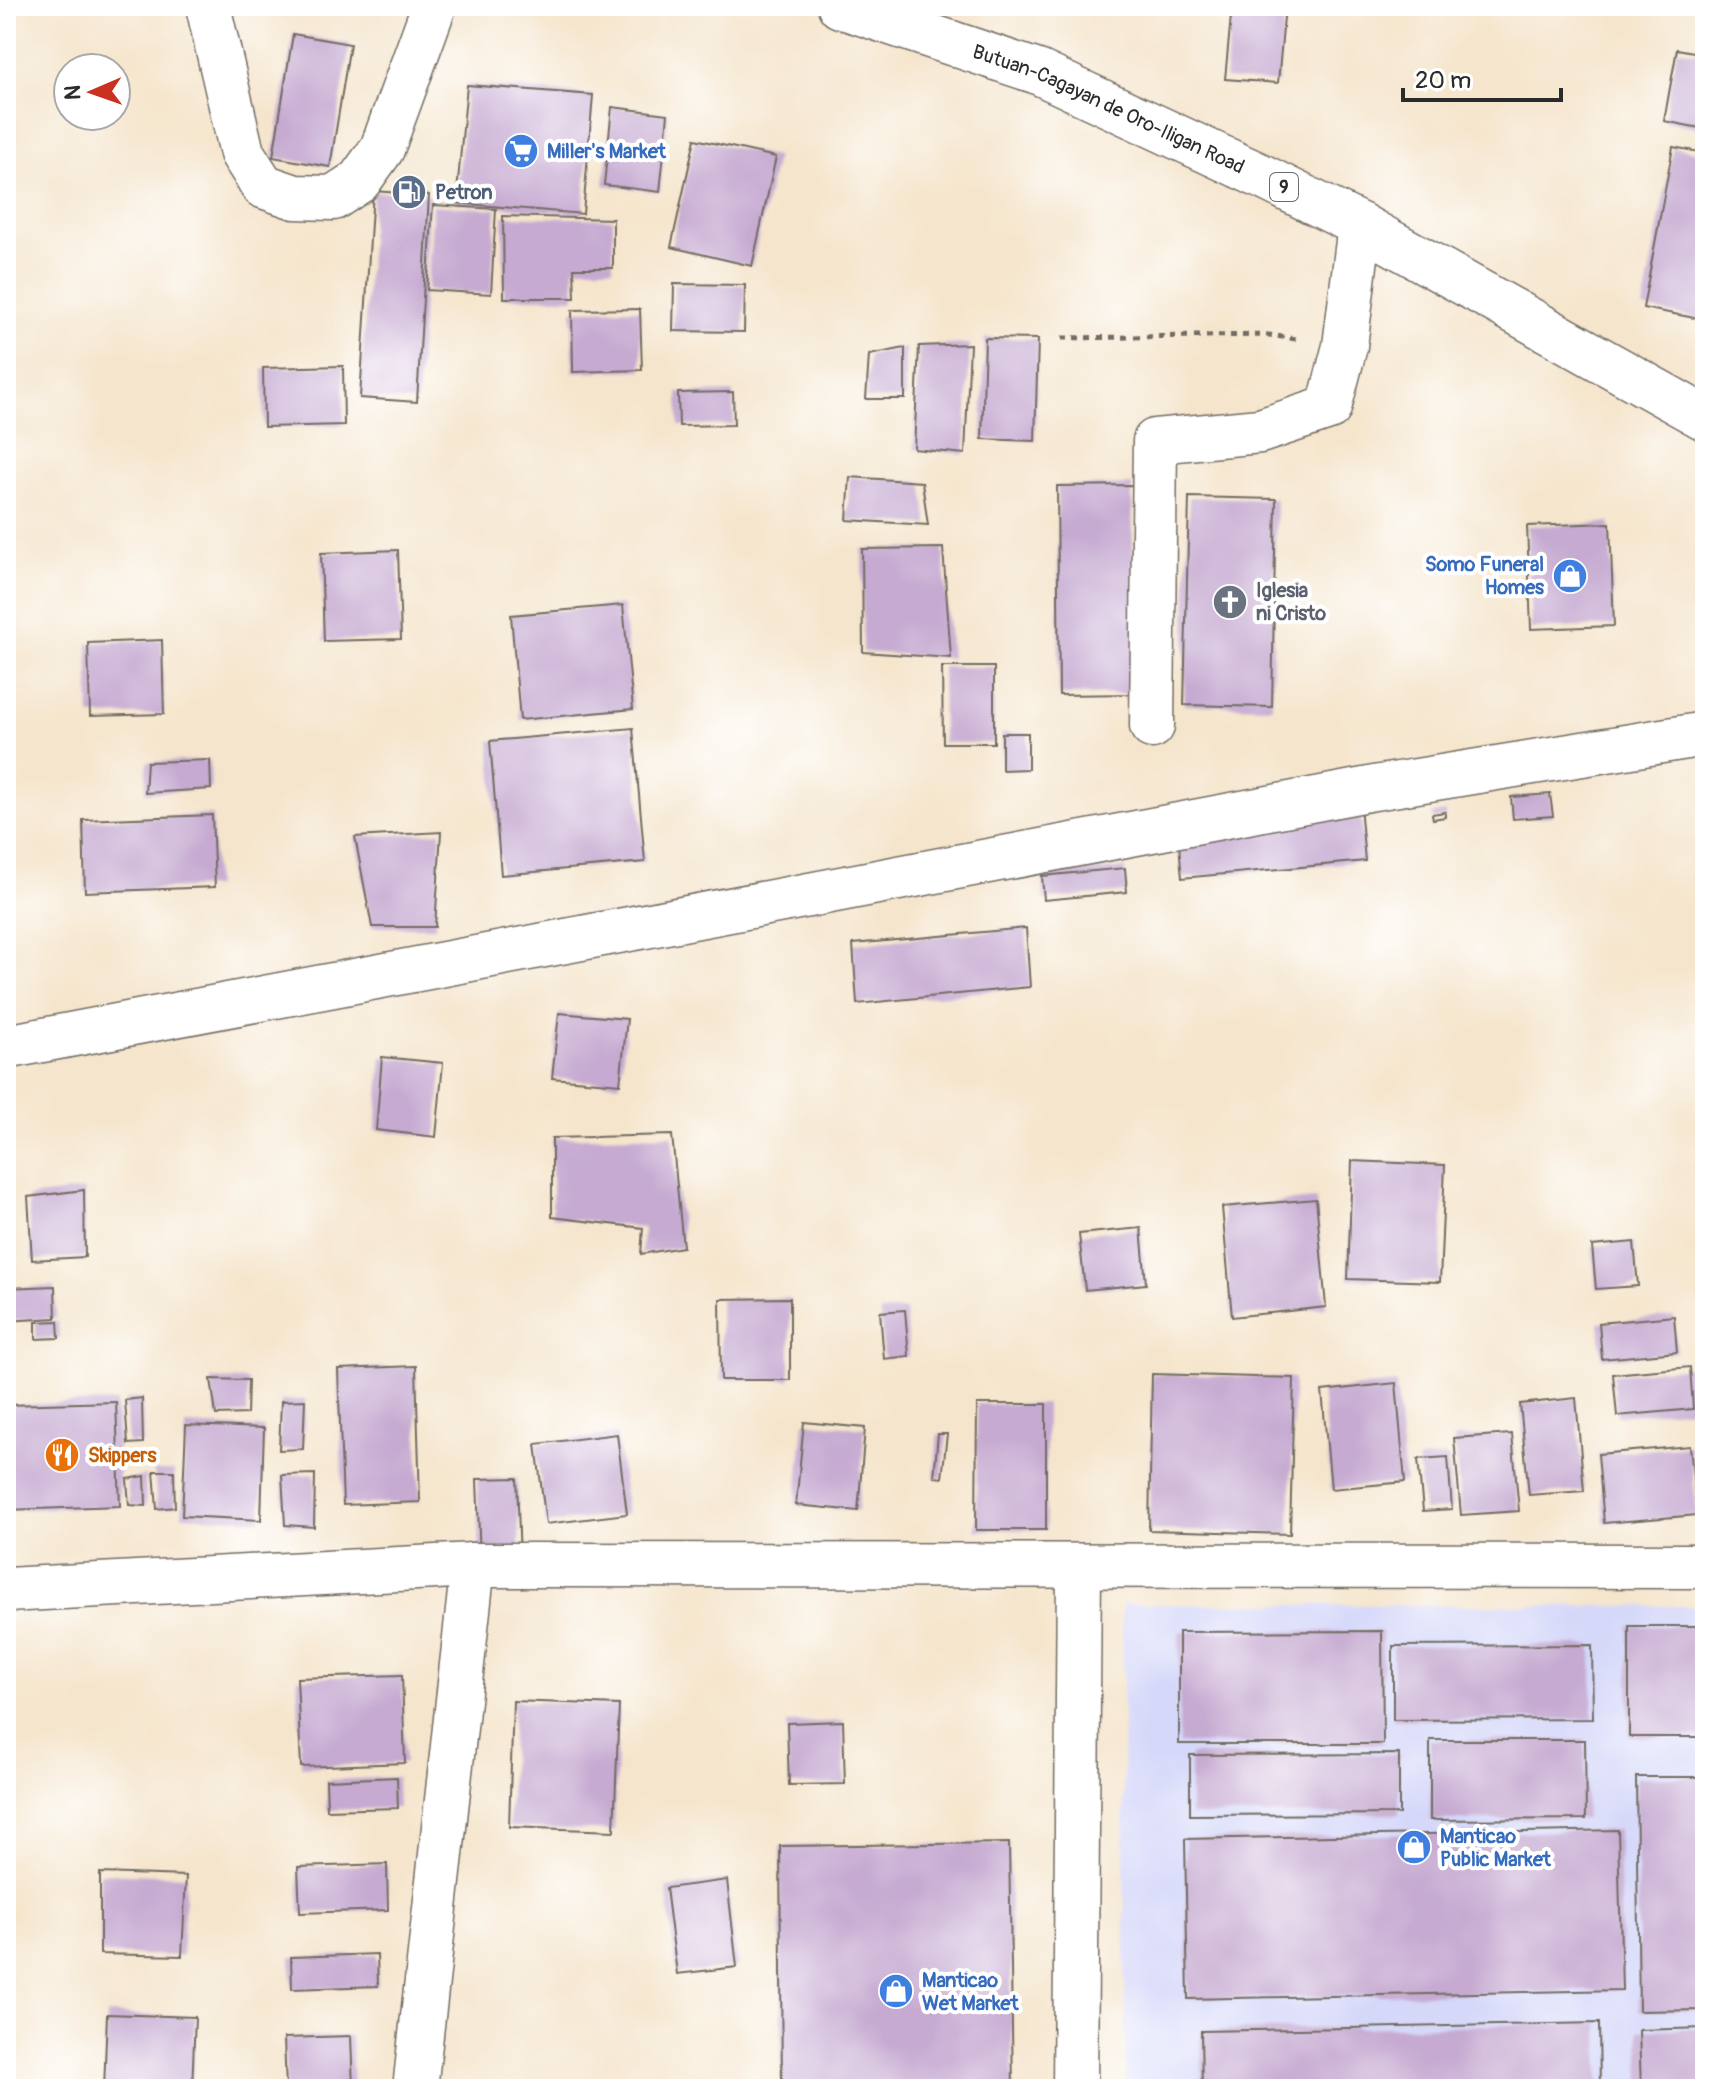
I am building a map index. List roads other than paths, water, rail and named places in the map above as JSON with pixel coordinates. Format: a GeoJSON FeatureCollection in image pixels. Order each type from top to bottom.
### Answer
{"type":"FeatureCollection","features":[{"type":"Feature","properties":{"kind":"main road"},"geometry":{"type":"LineString","coordinates":[[208,6],[242,153],[263,186],[295,197],[333,198],[359,181],[382,149],[434,6]]}},
{"type":"Feature","properties":{"kind":"main road","name":"Butuan-Cagayan de Oro-Iligan Road"},"geometry":{"type":"LineString","coordinates":[[840,6],[1038,72],[1261,176],[1360,225],[1705,418]]}},
{"type":"Feature","properties":{"kind":"main road"},"geometry":{"type":"LineString","coordinates":[[1152,726],[1155,441],[1260,431],[1329,408],[1345,346],[1360,225]]}},
{"type":"Feature","properties":{"kind":"main road"},"geometry":{"type":"LineString","coordinates":[[6,1047],[1359,791],[1705,734]]}},
{"type":"Feature","properties":{"kind":"main road"},"geometry":{"type":"LineString","coordinates":[[415,2089],[473,1565]]}},
{"type":"Feature","properties":{"kind":"main road"},"geometry":{"type":"LineString","coordinates":[[6,1590],[473,1565],[1705,1566]]}},
{"type":"Feature","properties":{"kind":"main road"},"geometry":{"type":"LineString","coordinates":[[1075,2089],[1079,1566]]}},
{"type":"Feature","properties":{"kind":"place","name":"Miller's Market"},"geometry":{"type":"Point","coordinates":[521,151]}},
{"type":"Feature","properties":{"kind":"place","name":"Petron"},"geometry":{"type":"Point","coordinates":[409,192]}},
{"type":"Feature","properties":{"kind":"place","name":"Somo Funeral Homes"},"geometry":{"type":"Point","coordinates":[1570,576]}},
{"type":"Feature","properties":{"kind":"place","name":"Iglesia ni Cristo"},"geometry":{"type":"Point","coordinates":[1230,602]}},
{"type":"Feature","properties":{"kind":"place","name":"Skippers"},"geometry":{"type":"Point","coordinates":[62,1455]}},
{"type":"Feature","properties":{"kind":"place","name":"Manticao Public Market"},"geometry":{"type":"Point","coordinates":[1414,1847]}},
{"type":"Feature","properties":{"kind":"place","name":"Manticao Wet Market"},"geometry":{"type":"Point","coordinates":[896,1991]}}]}
